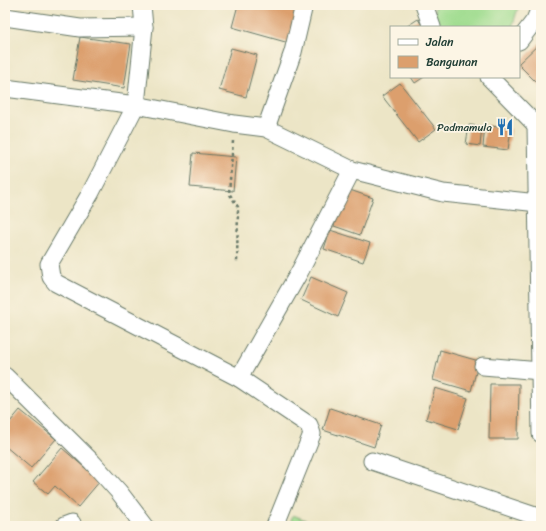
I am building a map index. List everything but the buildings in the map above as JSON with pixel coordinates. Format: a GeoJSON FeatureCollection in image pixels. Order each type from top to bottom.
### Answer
{"type":"FeatureCollection","features":[{"type":"Feature","properties":{"kind":"street"},"geometry":{"type":"LineString","coordinates":[[142,5],[144,27],[136,105],[90,194],[49,264],[51,277],[56,283],[239,378],[309,425],[312,434],[275,526]]}},
{"type":"Feature","properties":{"kind":"street"},"geometry":{"type":"LineString","coordinates":[[266,128],[293,52],[304,5]]}},
{"type":"Feature","properties":{"kind":"street"},"geometry":{"type":"LineString","coordinates":[[424,5],[432,26]]}},
{"type":"Feature","properties":{"kind":"street"},"geometry":{"type":"LineString","coordinates":[[520,40],[535,20],[541,5]]}},
{"type":"Feature","properties":{"kind":"street"},"geometry":{"type":"LineString","coordinates":[[5,17],[80,28],[144,27]]}},
{"type":"Feature","properties":{"kind":"street"},"geometry":{"type":"LineString","coordinates":[[490,78],[539,125],[538,203],[541,434]]}},
{"type":"Feature","properties":{"kind":"street"},"geometry":{"type":"LineString","coordinates":[[5,88],[136,105],[234,124],[266,128],[352,170],[443,193],[538,203]]}},
{"type":"Feature","properties":{"kind":"street"},"geometry":{"type":"LineString","coordinates":[[239,378],[300,271],[352,170]]}},
{"type":"Feature","properties":{"kind":"street"},"geometry":{"type":"LineString","coordinates":[[483,366],[540,371]]}},
{"type":"Feature","properties":{"kind":"street"},"geometry":{"type":"LineString","coordinates":[[5,376],[97,467],[119,492],[145,526]]}},
{"type":"Feature","properties":{"kind":"street"},"geometry":{"type":"LineString","coordinates":[[372,460],[541,518]]}},
{"type":"Feature","properties":{"kind":"path"},"geometry":{"type":"LineString","coordinates":[[234,124],[229,193],[238,207],[237,264]]}},
{"type":"Feature","properties":{"kind":"green space"},"geometry":{"type":"Polygon","coordinates":[[[435,5],[519,5],[512,26],[443,26],[435,18],[435,5]]]}},
{"type":"Feature","properties":{"kind":"green space"},"geometry":{"type":"Polygon","coordinates":[[[293,515],[320,526],[289,526],[293,515]]]}},
{"type":"Feature","properties":{"kind":"place","name":"Padmamula"},"geometry":{"type":"Point","coordinates":[505,127]}}]}
